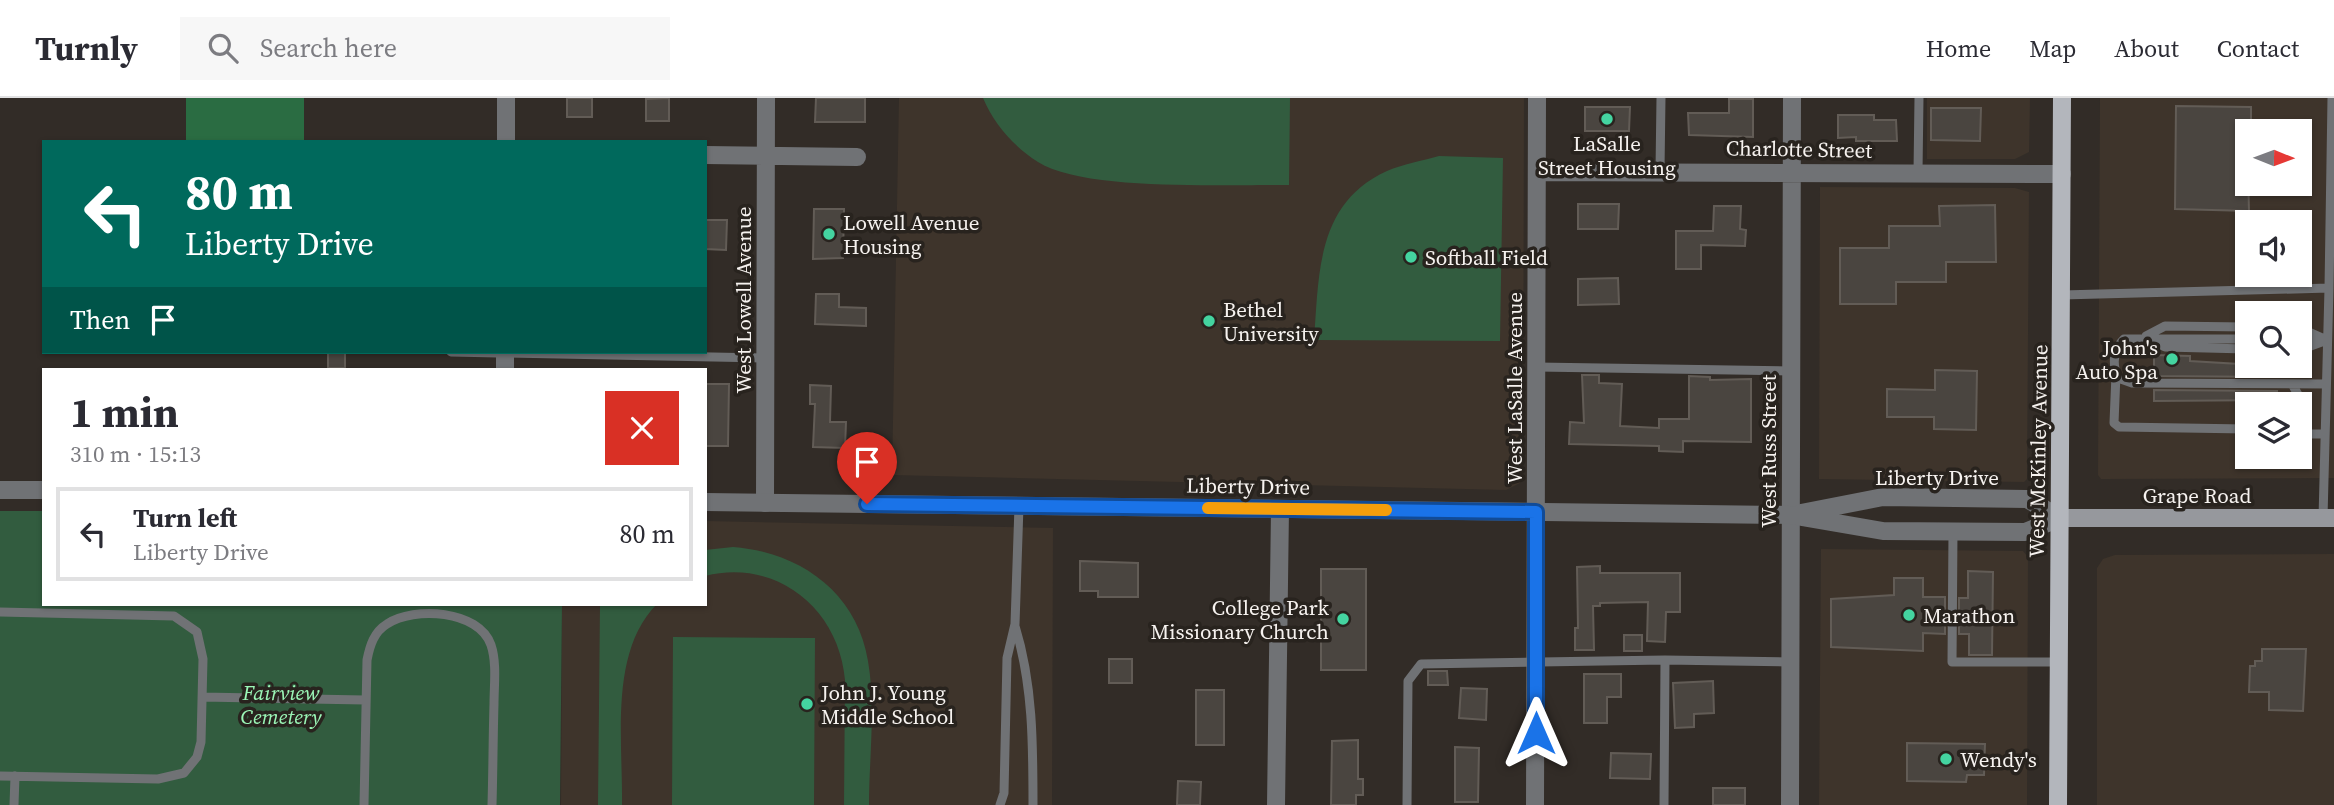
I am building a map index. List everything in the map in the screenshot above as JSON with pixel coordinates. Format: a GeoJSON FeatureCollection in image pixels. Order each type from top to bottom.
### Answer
{"type":"FeatureCollection","features":[{"type":"Feature","properties":{"kind":"main road","name":"West McKinley Avenue"},"geometry":{"type":"LineString","coordinates":[[2058,805],[2062,98]]}},
{"type":"Feature","properties":{"kind":"main road","name":"Grape Road"},"geometry":{"type":"LineString","coordinates":[[2060,518],[2329,518]]}},
{"type":"Feature","properties":{"kind":"street"},"geometry":{"type":"LineString","coordinates":[[506,98],[506,140]]}},
{"type":"Feature","properties":{"kind":"street","name":"West Lowell Avenue"},"geometry":{"type":"LineString","coordinates":[[765,503],[766,98]]}},
{"type":"Feature","properties":{"kind":"street","name":"West LaSalle Avenue"},"geometry":{"type":"LineString","coordinates":[[1535,805],[1537,98]]}},
{"type":"Feature","properties":{"kind":"street","name":"West Russ Street"},"geometry":{"type":"LineString","coordinates":[[1790,805],[1792,98]]}},
{"type":"Feature","properties":{"kind":"street"},"geometry":{"type":"LineString","coordinates":[[707,155],[857,158]]}},
{"type":"Feature","properties":{"kind":"street","name":"Charlotte Street"},"geometry":{"type":"LineString","coordinates":[[1537,172],[1660,170],[2062,174]]}},
{"type":"Feature","properties":{"kind":"street"},"geometry":{"type":"LineString","coordinates":[[0,490],[42,490]]}},
{"type":"Feature","properties":{"kind":"street","name":"Liberty Drive"},"geometry":{"type":"LineString","coordinates":[[1790,515],[1883,497],[2027,499],[2060,518]]}},
{"type":"Feature","properties":{"kind":"street","name":"Liberty Drive"},"geometry":{"type":"LineString","coordinates":[[707,502],[1790,515],[1883,531],[2025,531],[2060,518]]}},
{"type":"Feature","properties":{"kind":"street"},"geometry":{"type":"LineString","coordinates":[[1276,805],[1280,509]]}},
{"type":"Feature","properties":{"kind":"lane"},"geometry":{"type":"LineString","coordinates":[[1660,170],[1661,98]]}},
{"type":"Feature","properties":{"kind":"lane"},"geometry":{"type":"LineString","coordinates":[[1918,172],[1919,98]]}},
{"type":"Feature","properties":{"kind":"lane"},"geometry":{"type":"LineString","coordinates":[[2329,518],[2325,434],[2332,98]]}},
{"type":"Feature","properties":{"kind":"lane"},"geometry":{"type":"LineString","coordinates":[[2062,295],[2329,288]]}},
{"type":"Feature","properties":{"kind":"lane"},"geometry":{"type":"LineString","coordinates":[[2144,337],[2165,326],[2235,327]]}},
{"type":"Feature","properties":{"kind":"lane"},"geometry":{"type":"LineString","coordinates":[[2312,333],[2327,340]]}},
{"type":"Feature","properties":{"kind":"lane"},"geometry":{"type":"LineString","coordinates":[[2144,337],[2165,347],[2235,349]]}},
{"type":"Feature","properties":{"kind":"lane"},"geometry":{"type":"LineString","coordinates":[[2235,339],[2124,339],[2119,344],[2114,363],[2114,422],[2119,428],[2235,429]]}},
{"type":"Feature","properties":{"kind":"lane"},"geometry":{"type":"LineString","coordinates":[[2312,339],[2327,340]]}},
{"type":"Feature","properties":{"kind":"lane"},"geometry":{"type":"LineString","coordinates":[[2312,345],[2327,340]]}},
{"type":"Feature","properties":{"kind":"lane"},"geometry":{"type":"LineString","coordinates":[[469,354],[505,358],[765,358]]}},
{"type":"Feature","properties":{"kind":"lane"},"geometry":{"type":"LineString","coordinates":[[1537,368],[1791,371]]}},
{"type":"Feature","properties":{"kind":"lane"},"geometry":{"type":"LineString","coordinates":[[2116,374],[2118,378],[2132,383],[2326,384]]}},
{"type":"Feature","properties":{"kind":"lane"},"geometry":{"type":"LineString","coordinates":[[2292,384],[2297,392]]}},
{"type":"Feature","properties":{"kind":"lane"},"geometry":{"type":"LineString","coordinates":[[2312,434],[2325,434]]}},
{"type":"Feature","properties":{"kind":"lane"},"geometry":{"type":"LineString","coordinates":[[1000,805],[1004,793],[1007,658],[1015,625],[1019,506]]}},
{"type":"Feature","properties":{"kind":"lane"},"geometry":{"type":"LineString","coordinates":[[1953,531],[1952,662],[2059,662]]}},
{"type":"Feature","properties":{"kind":"lane"},"geometry":{"type":"LineString","coordinates":[[0,612],[148,615],[183,619],[197,632],[201,644],[202,697],[201,742],[197,757],[191,767],[177,777],[0,776]]}},
{"type":"Feature","properties":{"kind":"lane"},"geometry":{"type":"LineString","coordinates":[[364,805],[365,700],[370,644],[386,625],[412,616],[452,616],[477,625],[490,643],[493,657],[492,805]]}},
{"type":"Feature","properties":{"kind":"lane"},"geometry":{"type":"LineString","coordinates":[[1015,625],[1025,657],[1032,714],[1033,805]]}},
{"type":"Feature","properties":{"kind":"lane"},"geometry":{"type":"LineString","coordinates":[[1664,805],[1665,660]]}},
{"type":"Feature","properties":{"kind":"lane"},"geometry":{"type":"LineString","coordinates":[[1406,805],[1408,681],[1415,668],[1429,663],[1536,661],[1790,662]]}},
{"type":"Feature","properties":{"kind":"lane"},"geometry":{"type":"LineString","coordinates":[[202,697],[365,700]]}},
{"type":"Feature","properties":{"kind":"lane"},"geometry":{"type":"LineString","coordinates":[[14,805],[15,776]]}},
{"type":"Feature","properties":{"kind":"shaded area","name":"Bethel University"},"geometry":{"type":"Polygon","coordinates":[[[899,98],[1524,98],[1523,467],[1520,483],[1506,490],[892,475],[899,98]]]}},
{"type":"Feature","properties":{"kind":"shaded area"},"geometry":{"type":"Polygon","coordinates":[[[1927,98],[2030,98],[2029,152],[2015,159],[1927,159],[1927,98]]]}},
{"type":"Feature","properties":{"kind":"shaded area"},"geometry":{"type":"Polygon","coordinates":[[[2100,98],[2334,98],[2334,478],[2101,479],[2098,475],[2100,98]]]}},
{"type":"Feature","properties":{"kind":"shaded area"},"geometry":{"type":"Polygon","coordinates":[[[1820,187],[2015,188],[2029,192],[2027,479],[2024,482],[1819,479],[1820,187]]]}},
{"type":"Feature","properties":{"kind":"shaded area","name":"John J. Young Middle School"},"geometry":{"type":"Polygon","coordinates":[[[707,521],[1053,528],[1052,805],[561,805],[562,606],[707,606],[707,521]]]}},
{"type":"Feature","properties":{"kind":"shaded area"},"geometry":{"type":"Polygon","coordinates":[[[1821,549],[2023,551],[2028,557],[2027,805],[1819,805],[1821,549]]]}},
{"type":"Feature","properties":{"kind":"shaded area"},"geometry":{"type":"Polygon","coordinates":[[[2334,554],[2334,805],[2097,805],[2097,568],[2103,559],[2115,555],[2334,554]]]}},
{"type":"Feature","properties":{"kind":"green space"},"geometry":{"type":"Polygon","coordinates":[[[186,98],[304,98],[304,140],[186,140],[186,98]]]}},
{"type":"Feature","properties":{"kind":"green space"},"geometry":{"type":"Polygon","coordinates":[[[983,98],[1290,98],[1289,185],[1123,182],[1060,172],[1038,162],[1013,142],[999,126],[983,98]]]}},
{"type":"Feature","properties":{"kind":"green space","name":"Softball Field"},"geometry":{"type":"Polygon","coordinates":[[[1439,156],[1503,158],[1500,341],[1314,340],[1321,266],[1326,243],[1334,221],[1346,202],[1364,185],[1387,171],[1439,156]]]}},
{"type":"Feature","properties":{"kind":"green space","name":"Fairview Cemetery"},"geometry":{"type":"Polygon","coordinates":[[[0,511],[42,511],[42,606],[562,606],[560,805],[0,805],[0,511]]]}},
{"type":"Feature","properties":{"kind":"green space"},"geometry":{"type":"Polygon","coordinates":[[[733,547],[780,557],[821,580],[838,596],[852,615],[862,636],[870,678],[872,714],[869,805],[844,805],[845,680],[840,654],[831,631],[817,611],[800,595],[779,582],[756,575],[731,572],[707,576],[707,550],[733,547]]]}},
{"type":"Feature","properties":{"kind":"green space"},"geometry":{"type":"Polygon","coordinates":[[[600,606],[656,606],[642,624],[631,647],[625,672],[621,726],[622,805],[598,805],[600,606]]]}},
{"type":"Feature","properties":{"kind":"green space"},"geometry":{"type":"Polygon","coordinates":[[[673,637],[815,638],[814,805],[672,805],[673,637]]]}},
{"type":"Feature","properties":{"kind":"building"},"geometry":{"type":"Polygon","coordinates":[[[567,98],[592,98],[592,117],[567,117],[567,98]]]}},
{"type":"Feature","properties":{"kind":"building"},"geometry":{"type":"Polygon","coordinates":[[[669,98],[669,121],[646,121],[646,99],[669,98]]]}},
{"type":"Feature","properties":{"kind":"building"},"geometry":{"type":"Polygon","coordinates":[[[816,98],[865,98],[865,122],[815,122],[816,98]]]}},
{"type":"Feature","properties":{"kind":"building"},"geometry":{"type":"Polygon","coordinates":[[[1729,99],[1753,99],[1753,137],[1689,135],[1688,113],[1729,113],[1729,99]]]}},
{"type":"Feature","properties":{"kind":"building"},"geometry":{"type":"Polygon","coordinates":[[[2176,106],[2251,107],[2251,119],[2235,119],[2235,196],[2249,196],[2249,210],[2175,209],[2176,106]]]}},
{"type":"Feature","properties":{"kind":"building","name":"LaSalle Street Housing"},"geometry":{"type":"Polygon","coordinates":[[[1585,107],[1630,107],[1629,131],[1585,131],[1585,107]]]}},
{"type":"Feature","properties":{"kind":"building"},"geometry":{"type":"Polygon","coordinates":[[[1931,108],[1981,108],[1980,141],[1931,140],[1931,108]]]}},
{"type":"Feature","properties":{"kind":"building"},"geometry":{"type":"Polygon","coordinates":[[[1838,115],[1874,115],[1874,120],[1896,120],[1897,141],[1838,138],[1838,115]]]}},
{"type":"Feature","properties":{"kind":"building"},"geometry":{"type":"Polygon","coordinates":[[[1578,204],[1619,204],[1618,229],[1578,229],[1578,204]]]}},
{"type":"Feature","properties":{"kind":"building"},"geometry":{"type":"Polygon","coordinates":[[[1995,205],[1996,262],[1946,262],[1946,282],[1896,282],[1896,304],[1840,304],[1840,248],[1889,248],[1889,226],[1940,226],[1939,206],[1995,205]]]}},
{"type":"Feature","properties":{"kind":"building"},"geometry":{"type":"Polygon","coordinates":[[[1714,206],[1741,206],[1740,229],[1746,230],[1745,246],[1701,245],[1701,269],[1676,269],[1676,231],[1713,231],[1714,206]]]}},
{"type":"Feature","properties":{"kind":"building","name":"Lowell Avenue Housing"},"geometry":{"type":"Polygon","coordinates":[[[814,209],[844,209],[843,258],[813,259],[814,209]]]}},
{"type":"Feature","properties":{"kind":"building"},"geometry":{"type":"Polygon","coordinates":[[[707,220],[727,220],[726,250],[707,249],[707,220]]]}},
{"type":"Feature","properties":{"kind":"building"},"geometry":{"type":"Polygon","coordinates":[[[1618,278],[1619,304],[1578,305],[1578,279],[1618,278]]]}},
{"type":"Feature","properties":{"kind":"building"},"geometry":{"type":"Polygon","coordinates":[[[816,294],[839,294],[839,307],[866,308],[866,326],[815,324],[816,294]]]}},
{"type":"Feature","properties":{"kind":"building"},"geometry":{"type":"Polygon","coordinates":[[[328,354],[345,354],[345,368],[328,368],[328,354]]]}},
{"type":"Feature","properties":{"kind":"building"},"geometry":{"type":"Polygon","coordinates":[[[2154,355],[2190,356],[2190,361],[2235,364],[2235,377],[2154,376],[2154,355]]]}},
{"type":"Feature","properties":{"kind":"building"},"geometry":{"type":"Polygon","coordinates":[[[1935,370],[1977,371],[1976,430],[1934,429],[1934,417],[1887,417],[1887,389],[1935,390],[1935,370]]]}},
{"type":"Feature","properties":{"kind":"building"},"geometry":{"type":"Polygon","coordinates":[[[1582,375],[1599,375],[1599,383],[1622,384],[1620,426],[1659,428],[1659,419],[1689,419],[1689,376],[1710,377],[1710,380],[1751,379],[1751,442],[1683,441],[1683,452],[1659,451],[1659,446],[1569,444],[1570,422],[1584,423],[1582,375]]]}},
{"type":"Feature","properties":{"kind":"building"},"geometry":{"type":"Polygon","coordinates":[[[707,384],[729,384],[728,446],[707,446],[707,384]]]}},
{"type":"Feature","properties":{"kind":"building"},"geometry":{"type":"Polygon","coordinates":[[[810,385],[831,386],[830,422],[846,422],[845,448],[813,447],[815,404],[810,404],[810,385]]]}},
{"type":"Feature","properties":{"kind":"building"},"geometry":{"type":"Polygon","coordinates":[[[2154,390],[2277,391],[2235,392],[2235,400],[2154,401],[2154,390]]]}},
{"type":"Feature","properties":{"kind":"building"},"geometry":{"type":"Polygon","coordinates":[[[1080,561],[1138,563],[1138,597],[1098,597],[1098,591],[1080,591],[1080,561]]]}},
{"type":"Feature","properties":{"kind":"building"},"geometry":{"type":"Polygon","coordinates":[[[1600,566],[1600,573],[1680,573],[1680,612],[1666,612],[1665,642],[1647,641],[1648,602],[1600,603],[1600,606],[1593,606],[1594,650],[1575,650],[1575,628],[1578,628],[1577,567],[1600,566]]]}},
{"type":"Feature","properties":{"kind":"building","name":"College Park Missionary Church"},"geometry":{"type":"Polygon","coordinates":[[[1321,569],[1366,569],[1366,670],[1321,670],[1321,569]]]}},
{"type":"Feature","properties":{"kind":"building"},"geometry":{"type":"Polygon","coordinates":[[[1968,571],[1993,572],[1992,655],[1969,655],[1969,634],[1959,634],[1959,598],[1968,598],[1968,571]]]}},
{"type":"Feature","properties":{"kind":"building"},"geometry":{"type":"Polygon","coordinates":[[[1894,578],[1923,578],[1923,597],[1945,597],[1945,634],[1923,633],[1923,651],[1831,647],[1831,599],[1894,595],[1894,578]]]}},
{"type":"Feature","properties":{"kind":"building"},"geometry":{"type":"Polygon","coordinates":[[[1624,635],[1642,635],[1642,651],[1624,651],[1624,635]]]}},
{"type":"Feature","properties":{"kind":"building"},"geometry":{"type":"Polygon","coordinates":[[[2262,649],[2306,649],[2303,711],[2269,710],[2269,692],[2249,692],[2250,666],[2255,666],[2255,661],[2262,661],[2262,649]]]}},
{"type":"Feature","properties":{"kind":"building"},"geometry":{"type":"Polygon","coordinates":[[[1109,659],[1132,659],[1132,683],[1109,683],[1109,659]]]}},
{"type":"Feature","properties":{"kind":"building"},"geometry":{"type":"Polygon","coordinates":[[[1428,671],[1447,671],[1448,685],[1428,685],[1428,671]]]}},
{"type":"Feature","properties":{"kind":"building"},"geometry":{"type":"Polygon","coordinates":[[[1584,674],[1621,674],[1621,697],[1607,697],[1607,723],[1584,723],[1584,674]]]}},
{"type":"Feature","properties":{"kind":"building"},"geometry":{"type":"Polygon","coordinates":[[[1713,681],[1714,713],[1694,714],[1694,727],[1675,728],[1673,683],[1713,681]]]}},
{"type":"Feature","properties":{"kind":"building"},"geometry":{"type":"Polygon","coordinates":[[[1461,688],[1487,689],[1486,720],[1459,718],[1461,688]]]}},
{"type":"Feature","properties":{"kind":"building"},"geometry":{"type":"Polygon","coordinates":[[[1196,690],[1224,690],[1224,745],[1196,745],[1196,690]]]}},
{"type":"Feature","properties":{"kind":"building"},"geometry":{"type":"Polygon","coordinates":[[[1358,740],[1358,779],[1363,779],[1363,795],[1356,795],[1356,805],[1331,805],[1332,741],[1358,740]]]}},
{"type":"Feature","properties":{"kind":"building","name":"Wendy's"},"geometry":{"type":"Polygon","coordinates":[[[1907,743],[1985,744],[1984,775],[1967,775],[1966,782],[1907,781],[1907,743]]]}},
{"type":"Feature","properties":{"kind":"building"},"geometry":{"type":"Polygon","coordinates":[[[1455,747],[1479,748],[1478,802],[1455,802],[1455,747]]]}},
{"type":"Feature","properties":{"kind":"building"},"geometry":{"type":"Polygon","coordinates":[[[1611,753],[1651,754],[1650,779],[1610,778],[1611,753]]]}},
{"type":"Feature","properties":{"kind":"building"},"geometry":{"type":"Polygon","coordinates":[[[1178,781],[1201,782],[1200,805],[1177,805],[1178,781]]]}},
{"type":"Feature","properties":{"kind":"building"},"geometry":{"type":"Polygon","coordinates":[[[1713,788],[1745,788],[1745,805],[1713,805],[1713,788]]]}},
{"type":"Feature","properties":{"kind":"slow traffic"},"geometry":{"type":"LineString","coordinates":[[1208,508],[1386,510]]}},
{"type":"Feature","properties":{"kind":"place","name":"LaSalle Street Housing"},"geometry":{"type":"Point","coordinates":[1607,119]}},
{"type":"Feature","properties":{"kind":"place","name":"Lowell Avenue Housing"},"geometry":{"type":"Point","coordinates":[829,234]}},
{"type":"Feature","properties":{"kind":"place","name":"Softball Field"},"geometry":{"type":"Point","coordinates":[1411,257]}},
{"type":"Feature","properties":{"kind":"place","name":"Bethel University"},"geometry":{"type":"Point","coordinates":[1209,321]}},
{"type":"Feature","properties":{"kind":"place","name":"John's Auto Spa"},"geometry":{"type":"Point","coordinates":[2172,359]}},
{"type":"Feature","properties":{"kind":"place","name":"Marathon"},"geometry":{"type":"Point","coordinates":[1909,615]}},
{"type":"Feature","properties":{"kind":"place","name":"College Park Missionary Church"},"geometry":{"type":"Point","coordinates":[1343,619]}},
{"type":"Feature","properties":{"kind":"place","name":"John J. Young Middle School"},"geometry":{"type":"Point","coordinates":[807,704]}},
{"type":"Feature","properties":{"kind":"place","name":"Wendy's"},"geometry":{"type":"Point","coordinates":[1946,759]}},
{"type":"Feature","properties":{"kind":"route"},"geometry":{"type":"LineString","coordinates":[[867,504],[1536,512],[1536,733]]}}]}
